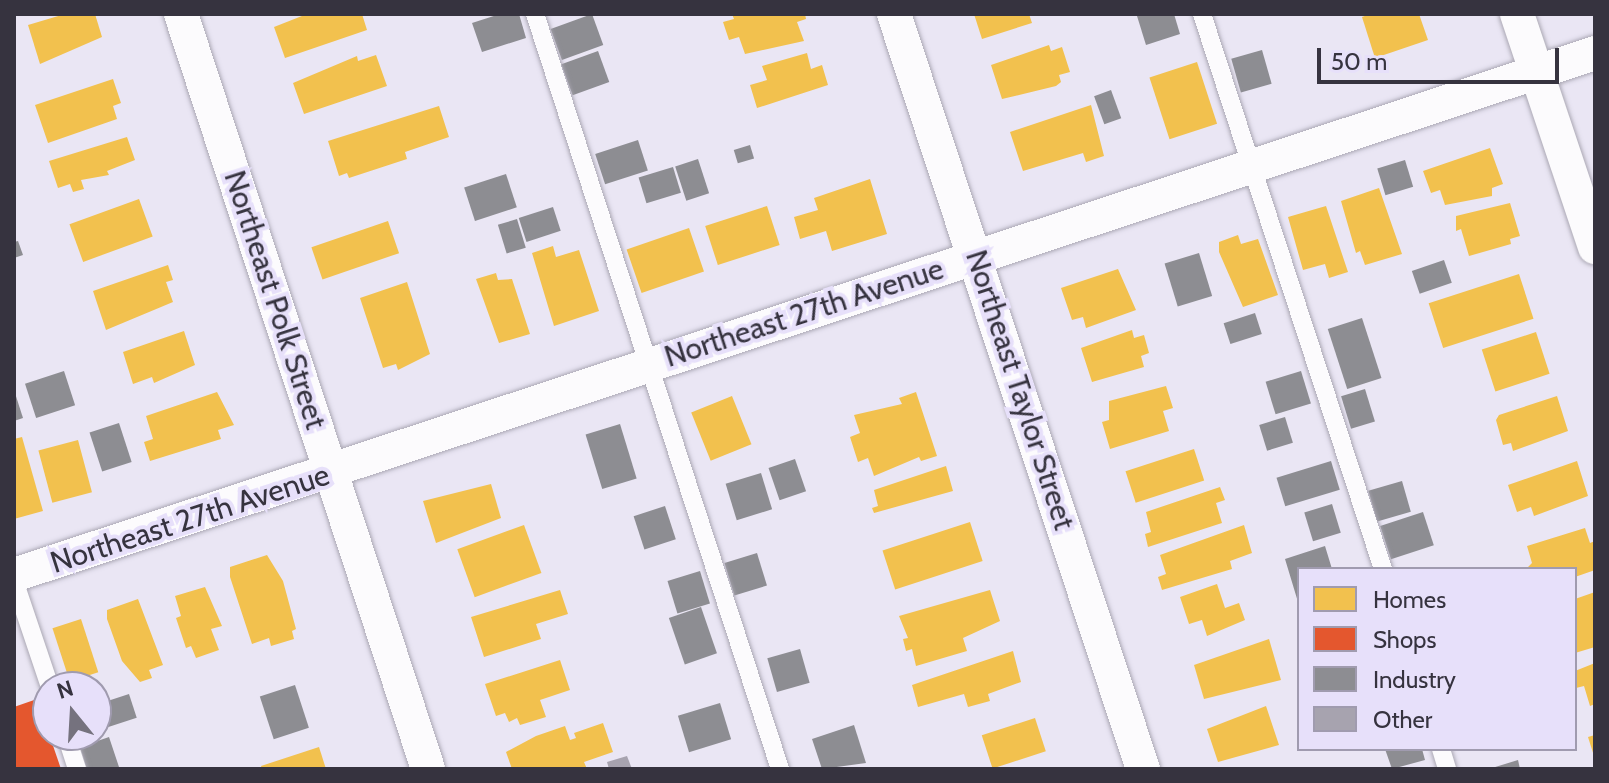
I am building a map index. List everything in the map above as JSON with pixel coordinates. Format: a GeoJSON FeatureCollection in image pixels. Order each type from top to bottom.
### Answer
{"type":"FeatureCollection","features":[{"type":"Feature","properties":{"kind":"street","name":"Northeast Polk Street"},"geometry":{"type":"LineString","coordinates":[[181,14],[428,769]]}},
{"type":"Feature","properties":{"kind":"street","name":"Northeast Taylor Street"},"geometry":{"type":"LineString","coordinates":[[894,14],[977,257],[1143,769]]}},
{"type":"Feature","properties":{"kind":"street"},"geometry":{"type":"LineString","coordinates":[[1517,14],[1595,247]]}},
{"type":"Feature","properties":{"kind":"street","name":"Northeast 27th Avenue"},"geometry":{"type":"LineString","coordinates":[[14,577],[332,473],[648,364],[1595,53]]}},
{"type":"Feature","properties":{"kind":"lane"},"geometry":{"type":"LineString","coordinates":[[535,14],[780,769]]}},
{"type":"Feature","properties":{"kind":"lane"},"geometry":{"type":"LineString","coordinates":[[1202,14],[1382,567]]}},
{"type":"Feature","properties":{"kind":"lane"},"geometry":{"type":"LineString","coordinates":[[14,577],[45,671]]}},
{"type":"Feature","properties":{"kind":"building: Homes"},"geometry":{"type":"Polygon","coordinates":[[[65,14],[95,14],[102,37],[40,64],[28,25],[65,14]]]}},
{"type":"Feature","properties":{"kind":"building: Homes"},"geometry":{"type":"Polygon","coordinates":[[[307,14],[362,14],[367,30],[285,58],[274,27],[307,14]]]}},
{"type":"Feature","properties":{"kind":"building: Homes"},"geometry":{"type":"Polygon","coordinates":[[[732,14],[805,14],[806,19],[797,22],[804,41],[745,54],[739,37],[729,40],[723,22],[734,19],[732,14]]]}},
{"type":"Feature","properties":{"kind":"building: Homes"},"geometry":{"type":"Polygon","coordinates":[[[974,14],[1029,14],[1032,23],[982,39],[974,14]]]}},
{"type":"Feature","properties":{"kind":"building: Homes"},"geometry":{"type":"Polygon","coordinates":[[[1370,14],[1419,14],[1428,40],[1375,58],[1362,17],[1370,14]]]}},
{"type":"Feature","properties":{"kind":"building: Homes"},"geometry":{"type":"Polygon","coordinates":[[[1049,45],[1051,51],[1062,47],[1070,72],[1059,75],[1061,82],[1056,86],[1002,99],[991,65],[1049,45]]]}},
{"type":"Feature","properties":{"kind":"building: Homes"},"geometry":{"type":"Polygon","coordinates":[[[807,53],[811,69],[822,65],[828,85],[757,108],[750,85],[767,80],[762,66],[807,53]]]}},
{"type":"Feature","properties":{"kind":"building: Homes"},"geometry":{"type":"Polygon","coordinates":[[[376,55],[387,86],[304,114],[293,83],[357,56],[358,61],[376,55]]]}},
{"type":"Feature","properties":{"kind":"building: Homes"},"geometry":{"type":"Polygon","coordinates":[[[1197,62],[1217,124],[1170,139],[1149,77],[1197,62]]]}},
{"type":"Feature","properties":{"kind":"building: Homes"},"geometry":{"type":"Polygon","coordinates":[[[113,79],[121,103],[113,106],[117,119],[48,143],[35,105],[113,79]]]}},
{"type":"Feature","properties":{"kind":"building: Homes"},"geometry":{"type":"Polygon","coordinates":[[[1091,105],[1104,156],[1086,162],[1083,153],[1023,171],[1010,132],[1091,105]]]}},
{"type":"Feature","properties":{"kind":"building: Homes"},"geometry":{"type":"Polygon","coordinates":[[[439,106],[449,137],[405,152],[407,159],[349,178],[347,173],[339,176],[328,141],[439,106]]]}},
{"type":"Feature","properties":{"kind":"building: Homes"},"geometry":{"type":"Polygon","coordinates":[[[127,137],[135,160],[107,171],[109,175],[81,180],[84,189],[73,192],[70,184],[58,188],[49,161],[127,137]]]}},
{"type":"Feature","properties":{"kind":"building: Homes"},"geometry":{"type":"Polygon","coordinates":[[[1490,148],[1503,184],[1492,188],[1492,196],[1445,205],[1440,190],[1431,193],[1423,171],[1490,148]]]}},
{"type":"Feature","properties":{"kind":"building: Homes"},"geometry":{"type":"Polygon","coordinates":[[[870,179],[887,234],[832,251],[826,231],[800,239],[794,217],[818,210],[814,198],[870,179]]]}},
{"type":"Feature","properties":{"kind":"building: Homes"},"geometry":{"type":"Polygon","coordinates":[[[1379,188],[1402,254],[1365,265],[1360,251],[1356,253],[1341,201],[1379,188]]]}},
{"type":"Feature","properties":{"kind":"building: Homes"},"geometry":{"type":"Polygon","coordinates":[[[139,199],[153,237],[83,262],[69,224],[139,199]]]}},
{"type":"Feature","properties":{"kind":"building: Homes"},"geometry":{"type":"Polygon","coordinates":[[[1510,203],[1520,236],[1510,239],[1511,244],[1469,256],[1461,229],[1456,231],[1456,216],[1510,203]]]}},
{"type":"Feature","properties":{"kind":"building: Homes"},"geometry":{"type":"Polygon","coordinates":[[[767,206],[780,245],[718,265],[705,226],[767,206]]]}},
{"type":"Feature","properties":{"kind":"building: Homes"},"geometry":{"type":"Polygon","coordinates":[[[1326,206],[1348,272],[1329,278],[1325,264],[1303,270],[1288,217],[1326,206]]]}},
{"type":"Feature","properties":{"kind":"building: Homes"},"geometry":{"type":"Polygon","coordinates":[[[388,221],[399,253],[322,280],[311,247],[388,221]]]}},
{"type":"Feature","properties":{"kind":"building: Homes"},"geometry":{"type":"Polygon","coordinates":[[[689,228],[704,271],[642,293],[627,249],[689,228]]]}},
{"type":"Feature","properties":{"kind":"building: Homes"},"geometry":{"type":"Polygon","coordinates":[[[1238,235],[1241,244],[1258,239],[1278,295],[1243,307],[1219,252],[1219,242],[1238,235]]]}},
{"type":"Feature","properties":{"kind":"building: Homes"},"geometry":{"type":"Polygon","coordinates":[[[553,246],[556,257],[579,250],[599,311],[554,326],[532,253],[553,246]]]}},
{"type":"Feature","properties":{"kind":"building: Homes"},"geometry":{"type":"Polygon","coordinates":[[[168,265],[173,280],[166,282],[173,302],[106,330],[93,291],[168,265]]]}},
{"type":"Feature","properties":{"kind":"building: Homes"},"geometry":{"type":"Polygon","coordinates":[[[1118,269],[1136,310],[1086,328],[1083,317],[1072,320],[1061,288],[1118,269]]]}},
{"type":"Feature","properties":{"kind":"building: Homes"},"geometry":{"type":"Polygon","coordinates":[[[496,273],[498,280],[512,279],[530,334],[499,343],[476,279],[496,273]]]}},
{"type":"Feature","properties":{"kind":"building: Homes"},"geometry":{"type":"Polygon","coordinates":[[[1519,274],[1534,319],[1443,348],[1429,303],[1519,274]]]}},
{"type":"Feature","properties":{"kind":"building: Homes"},"geometry":{"type":"Polygon","coordinates":[[[407,282],[430,354],[398,370],[396,364],[383,368],[360,298],[407,282]]]}},
{"type":"Feature","properties":{"kind":"building: Homes"},"geometry":{"type":"Polygon","coordinates":[[[1132,330],[1134,338],[1144,335],[1149,353],[1141,356],[1144,367],[1092,382],[1081,348],[1132,330]]]}},
{"type":"Feature","properties":{"kind":"building: Homes"},"geometry":{"type":"Polygon","coordinates":[[[184,331],[195,365],[154,383],[152,377],[133,384],[123,352],[184,331]]]}},
{"type":"Feature","properties":{"kind":"building: Homes"},"geometry":{"type":"Polygon","coordinates":[[[1536,332],[1550,374],[1495,391],[1482,350],[1536,332]]]}},
{"type":"Feature","properties":{"kind":"building: Homes"},"geometry":{"type":"Polygon","coordinates":[[[1166,386],[1173,408],[1163,411],[1169,431],[1110,449],[1102,422],[1109,420],[1109,401],[1166,386]]]}},
{"type":"Feature","properties":{"kind":"building: Homes"},"geometry":{"type":"Polygon","coordinates":[[[217,392],[234,425],[218,430],[221,439],[150,461],[144,442],[153,439],[146,416],[217,392]]]}},
{"type":"Feature","properties":{"kind":"building: Homes"},"geometry":{"type":"Polygon","coordinates":[[[916,392],[937,456],[921,461],[919,457],[874,476],[868,458],[858,462],[850,437],[860,433],[854,415],[902,404],[899,398],[916,392]]]}},
{"type":"Feature","properties":{"kind":"building: Homes"},"geometry":{"type":"Polygon","coordinates":[[[732,396],[751,444],[711,461],[691,412],[732,396]]]}},
{"type":"Feature","properties":{"kind":"building: Homes"},"geometry":{"type":"Polygon","coordinates":[[[1557,396],[1568,431],[1513,451],[1511,443],[1503,445],[1496,420],[1499,415],[1557,396]]]}},
{"type":"Feature","properties":{"kind":"building: Homes"},"geometry":{"type":"Polygon","coordinates":[[[22,437],[43,511],[14,519],[14,439],[22,437]]]}},
{"type":"Feature","properties":{"kind":"building: Homes"},"geometry":{"type":"Polygon","coordinates":[[[78,440],[92,492],[52,503],[38,451],[78,440]]]}},
{"type":"Feature","properties":{"kind":"building: Homes"},"geometry":{"type":"Polygon","coordinates":[[[1194,449],[1204,480],[1136,503],[1126,471],[1194,449]]]}},
{"type":"Feature","properties":{"kind":"building: Homes"},"geometry":{"type":"Polygon","coordinates":[[[1577,461],[1588,496],[1534,516],[1531,507],[1517,512],[1508,485],[1577,461]]]}},
{"type":"Feature","properties":{"kind":"building: Homes"},"geometry":{"type":"Polygon","coordinates":[[[946,466],[953,491],[874,513],[872,508],[878,506],[874,490],[946,466]]]}},
{"type":"Feature","properties":{"kind":"building: Homes"},"geometry":{"type":"Polygon","coordinates":[[[491,484],[501,518],[436,543],[423,501],[491,484]]]}},
{"type":"Feature","properties":{"kind":"building: Homes"},"geometry":{"type":"Polygon","coordinates":[[[1220,487],[1225,500],[1216,503],[1222,523],[1148,547],[1145,534],[1151,532],[1146,512],[1220,487]]]}},
{"type":"Feature","properties":{"kind":"building: Homes"},"geometry":{"type":"Polygon","coordinates":[[[970,522],[983,561],[895,589],[883,550],[970,522]]]}},
{"type":"Feature","properties":{"kind":"building: Homes"},"geometry":{"type":"Polygon","coordinates":[[[524,525],[541,573],[475,597],[457,549],[524,525]]]}},
{"type":"Feature","properties":{"kind":"building: Homes"},"geometry":{"type":"Polygon","coordinates":[[[1244,525],[1252,553],[1230,561],[1232,569],[1162,590],[1158,577],[1166,574],[1160,555],[1244,525]]]}},
{"type":"Feature","properties":{"kind":"building: Homes"},"geometry":{"type":"Polygon","coordinates":[[[1585,528],[1590,543],[1595,541],[1595,570],[1577,576],[1577,567],[1528,567],[1532,563],[1527,546],[1585,528]]]}},
{"type":"Feature","properties":{"kind":"building: Homes"},"geometry":{"type":"Polygon","coordinates":[[[267,555],[283,581],[296,629],[292,631],[294,639],[271,646],[269,638],[252,644],[230,577],[230,567],[267,555]]]}},
{"type":"Feature","properties":{"kind":"building: Homes"},"geometry":{"type":"Polygon","coordinates":[[[1217,584],[1225,608],[1239,603],[1245,620],[1207,636],[1202,620],[1189,624],[1180,597],[1217,584]]]}},
{"type":"Feature","properties":{"kind":"building: Homes"},"geometry":{"type":"Polygon","coordinates":[[[205,587],[222,626],[211,629],[219,650],[196,658],[191,646],[186,648],[176,618],[181,616],[175,596],[205,587]]]}},
{"type":"Feature","properties":{"kind":"building: Homes"},"geometry":{"type":"Polygon","coordinates":[[[560,590],[568,614],[536,624],[541,639],[484,657],[471,617],[560,590]]]}},
{"type":"Feature","properties":{"kind":"building: Homes"},"geometry":{"type":"Polygon","coordinates":[[[990,590],[1000,621],[963,638],[967,651],[916,666],[912,649],[906,651],[903,639],[908,638],[899,616],[990,590]]]}},
{"type":"Feature","properties":{"kind":"building: Homes"},"geometry":{"type":"Polygon","coordinates":[[[1595,592],[1595,647],[1577,652],[1577,598],[1595,592]]]}},
{"type":"Feature","properties":{"kind":"building: Homes"},"geometry":{"type":"Polygon","coordinates":[[[138,599],[163,665],[149,670],[152,678],[140,682],[122,661],[107,619],[107,610],[138,599]]]}},
{"type":"Feature","properties":{"kind":"building: Homes"},"geometry":{"type":"Polygon","coordinates":[[[81,619],[98,671],[66,671],[52,628],[81,619]]]}},
{"type":"Feature","properties":{"kind":"building: Homes"},"geometry":{"type":"Polygon","coordinates":[[[1269,639],[1281,680],[1204,699],[1194,665],[1269,639]]]}},
{"type":"Feature","properties":{"kind":"building: Homes"},"geometry":{"type":"Polygon","coordinates":[[[1013,651],[1021,682],[988,694],[990,701],[968,707],[964,694],[918,707],[912,685],[1013,651]]]}},
{"type":"Feature","properties":{"kind":"building: Homes"},"geometry":{"type":"Polygon","coordinates":[[[560,660],[570,690],[540,700],[546,717],[520,725],[517,718],[509,722],[505,713],[496,716],[485,684],[560,660]]]}},
{"type":"Feature","properties":{"kind":"building: Homes"},"geometry":{"type":"Polygon","coordinates":[[[1595,663],[1595,704],[1590,706],[1584,686],[1577,688],[1577,670],[1595,663]]]}},
{"type":"Feature","properties":{"kind":"building: Homes"},"geometry":{"type":"Polygon","coordinates":[[[1266,706],[1279,745],[1218,762],[1207,729],[1266,706]]]}},
{"type":"Feature","properties":{"kind":"building: Homes"},"geometry":{"type":"Polygon","coordinates":[[[1035,718],[1046,751],[993,769],[982,735],[1035,718]]]}},
{"type":"Feature","properties":{"kind":"building: Homes"},"geometry":{"type":"Polygon","coordinates":[[[603,723],[613,752],[584,762],[587,769],[512,769],[506,752],[536,736],[565,726],[570,740],[576,738],[574,733],[603,723]]]}},
{"type":"Feature","properties":{"kind":"building: Homes"},"geometry":{"type":"Polygon","coordinates":[[[1595,735],[1595,756],[1594,756],[1588,737],[1595,735]]]}},
{"type":"Feature","properties":{"kind":"building: Homes"},"geometry":{"type":"Polygon","coordinates":[[[319,747],[326,769],[262,769],[261,766],[319,747]]]}},
{"type":"Feature","properties":{"kind":"building: Shops"},"geometry":{"type":"Polygon","coordinates":[[[32,701],[32,751],[55,751],[61,769],[14,769],[14,707],[32,701]]]}},
{"type":"Feature","properties":{"kind":"building: Industry"},"geometry":{"type":"Polygon","coordinates":[[[500,14],[519,14],[526,38],[482,52],[472,23],[500,14]]]}},
{"type":"Feature","properties":{"kind":"building: Industry"},"geometry":{"type":"Polygon","coordinates":[[[592,14],[603,45],[562,60],[551,29],[592,14]]]}},
{"type":"Feature","properties":{"kind":"building: Industry"},"geometry":{"type":"Polygon","coordinates":[[[1174,14],[1180,34],[1146,45],[1137,16],[1174,14]]]}},
{"type":"Feature","properties":{"kind":"building: Industry"},"geometry":{"type":"Polygon","coordinates":[[[1262,50],[1272,84],[1241,92],[1231,59],[1262,50]]]}},
{"type":"Feature","properties":{"kind":"building: Industry"},"geometry":{"type":"Polygon","coordinates":[[[598,51],[609,82],[573,95],[561,64],[598,51]]]}},
{"type":"Feature","properties":{"kind":"building: Industry"},"geometry":{"type":"Polygon","coordinates":[[[1111,90],[1121,118],[1104,124],[1094,96],[1111,90]]]}},
{"type":"Feature","properties":{"kind":"building: Industry"},"geometry":{"type":"Polygon","coordinates":[[[638,140],[648,170],[605,184],[595,154],[638,140]]]}},
{"type":"Feature","properties":{"kind":"building: Industry"},"geometry":{"type":"Polygon","coordinates":[[[750,145],[754,158],[738,163],[734,150],[750,145]]]}},
{"type":"Feature","properties":{"kind":"building: Industry"},"geometry":{"type":"Polygon","coordinates":[[[698,159],[709,193],[686,201],[675,166],[698,159]]]}},
{"type":"Feature","properties":{"kind":"building: Industry"},"geometry":{"type":"Polygon","coordinates":[[[1405,160],[1413,187],[1385,195],[1377,168],[1405,160]]]}},
{"type":"Feature","properties":{"kind":"building: Industry"},"geometry":{"type":"Polygon","coordinates":[[[673,167],[681,193],[646,203],[639,178],[673,167]]]}},
{"type":"Feature","properties":{"kind":"building: Industry"},"geometry":{"type":"Polygon","coordinates":[[[506,174],[517,207],[475,221],[464,188],[506,174]]]}},
{"type":"Feature","properties":{"kind":"building: Industry"},"geometry":{"type":"Polygon","coordinates":[[[553,207],[561,231],[526,242],[519,218],[553,207]]]}},
{"type":"Feature","properties":{"kind":"building: Industry"},"geometry":{"type":"Polygon","coordinates":[[[517,219],[526,248],[507,254],[498,225],[517,219]]]}},
{"type":"Feature","properties":{"kind":"building: Industry"},"geometry":{"type":"Polygon","coordinates":[[[18,241],[23,255],[14,258],[14,242],[18,241]]]}},
{"type":"Feature","properties":{"kind":"building: Industry"},"geometry":{"type":"Polygon","coordinates":[[[1199,253],[1212,296],[1178,307],[1165,264],[1199,253]]]}},
{"type":"Feature","properties":{"kind":"building: Industry"},"geometry":{"type":"Polygon","coordinates":[[[1444,260],[1452,283],[1420,294],[1412,271],[1444,260]]]}},
{"type":"Feature","properties":{"kind":"building: Industry"},"geometry":{"type":"Polygon","coordinates":[[[1255,313],[1262,334],[1230,344],[1224,323],[1255,313]]]}},
{"type":"Feature","properties":{"kind":"building: Industry"},"geometry":{"type":"Polygon","coordinates":[[[1362,318],[1381,378],[1347,389],[1328,329],[1362,318]]]}},
{"type":"Feature","properties":{"kind":"building: Industry"},"geometry":{"type":"Polygon","coordinates":[[[64,371],[75,405],[36,418],[25,384],[64,371]]]}},
{"type":"Feature","properties":{"kind":"building: Industry"},"geometry":{"type":"Polygon","coordinates":[[[1301,371],[1311,404],[1276,414],[1266,382],[1301,371]]]}},
{"type":"Feature","properties":{"kind":"building: Industry"},"geometry":{"type":"Polygon","coordinates":[[[1365,389],[1375,422],[1351,429],[1341,396],[1365,389]]]}},
{"type":"Feature","properties":{"kind":"building: Industry"},"geometry":{"type":"Polygon","coordinates":[[[14,390],[23,418],[14,421],[14,390]]]}},
{"type":"Feature","properties":{"kind":"building: Industry"},"geometry":{"type":"Polygon","coordinates":[[[1285,417],[1293,443],[1267,451],[1259,425],[1285,417]]]}},
{"type":"Feature","properties":{"kind":"building: Industry"},"geometry":{"type":"Polygon","coordinates":[[[119,423],[132,462],[102,472],[90,433],[119,423]]]}},
{"type":"Feature","properties":{"kind":"building: Industry"},"geometry":{"type":"Polygon","coordinates":[[[620,424],[637,479],[602,489],[586,435],[620,424]]]}},
{"type":"Feature","properties":{"kind":"building: Industry"},"geometry":{"type":"Polygon","coordinates":[[[795,459],[806,491],[780,500],[769,468],[795,459]]]}},
{"type":"Feature","properties":{"kind":"building: Industry"},"geometry":{"type":"Polygon","coordinates":[[[1331,461],[1340,490],[1285,506],[1276,478],[1331,461]]]}},
{"type":"Feature","properties":{"kind":"building: Industry"},"geometry":{"type":"Polygon","coordinates":[[[761,473],[772,509],[737,520],[726,484],[761,473]]]}},
{"type":"Feature","properties":{"kind":"building: Industry"},"geometry":{"type":"Polygon","coordinates":[[[1402,481],[1411,512],[1377,521],[1368,491],[1402,481]]]}},
{"type":"Feature","properties":{"kind":"building: Industry"},"geometry":{"type":"Polygon","coordinates":[[[1332,504],[1341,533],[1313,541],[1304,512],[1332,504]]]}},
{"type":"Feature","properties":{"kind":"building: Industry"},"geometry":{"type":"Polygon","coordinates":[[[665,506],[676,539],[644,549],[634,516],[665,506]]]}},
{"type":"Feature","properties":{"kind":"building: Industry"},"geometry":{"type":"Polygon","coordinates":[[[1423,512],[1434,545],[1391,559],[1380,526],[1423,512]]]}},
{"type":"Feature","properties":{"kind":"building: Industry"},"geometry":{"type":"Polygon","coordinates":[[[1325,546],[1331,567],[1297,567],[1297,599],[1285,559],[1325,546]]]}},
{"type":"Feature","properties":{"kind":"building: Industry"},"geometry":{"type":"Polygon","coordinates":[[[757,553],[767,586],[734,595],[724,563],[757,553]]]}},
{"type":"Feature","properties":{"kind":"building: Industry"},"geometry":{"type":"Polygon","coordinates":[[[700,571],[710,604],[677,613],[667,581],[700,571]]]}},
{"type":"Feature","properties":{"kind":"building: Industry"},"geometry":{"type":"Polygon","coordinates":[[[701,607],[717,653],[685,664],[669,618],[701,607]]]}},
{"type":"Feature","properties":{"kind":"building: Industry"},"geometry":{"type":"Polygon","coordinates":[[[800,649],[810,683],[777,692],[767,658],[800,649]]]}},
{"type":"Feature","properties":{"kind":"building: Industry"},"geometry":{"type":"Polygon","coordinates":[[[295,685],[309,728],[274,739],[260,696],[295,685]]]}},
{"type":"Feature","properties":{"kind":"building: Industry"},"geometry":{"type":"Polygon","coordinates":[[[129,694],[137,718],[112,726],[112,700],[129,694]]]}},
{"type":"Feature","properties":{"kind":"building: Industry"},"geometry":{"type":"Polygon","coordinates":[[[720,703],[731,739],[689,752],[678,716],[720,703]]]}},
{"type":"Feature","properties":{"kind":"building: Industry"},"geometry":{"type":"Polygon","coordinates":[[[854,725],[866,763],[822,769],[812,739],[854,725]]]}},
{"type":"Feature","properties":{"kind":"building: Industry"},"geometry":{"type":"Polygon","coordinates":[[[112,746],[119,767],[87,769],[81,751],[112,751],[112,746]]]}},
{"type":"Feature","properties":{"kind":"building: Industry"},"geometry":{"type":"Polygon","coordinates":[[[1386,751],[1423,751],[1425,760],[1392,769],[1386,751]]]}},
{"type":"Feature","properties":{"kind":"building: Industry"},"geometry":{"type":"Polygon","coordinates":[[[1518,760],[1520,769],[1492,769],[1492,768],[1518,760]]]}},
{"type":"Feature","properties":{"kind":"building: Other"},"geometry":{"type":"Polygon","coordinates":[[[627,756],[632,769],[609,769],[607,762],[627,756]]]}}]}
